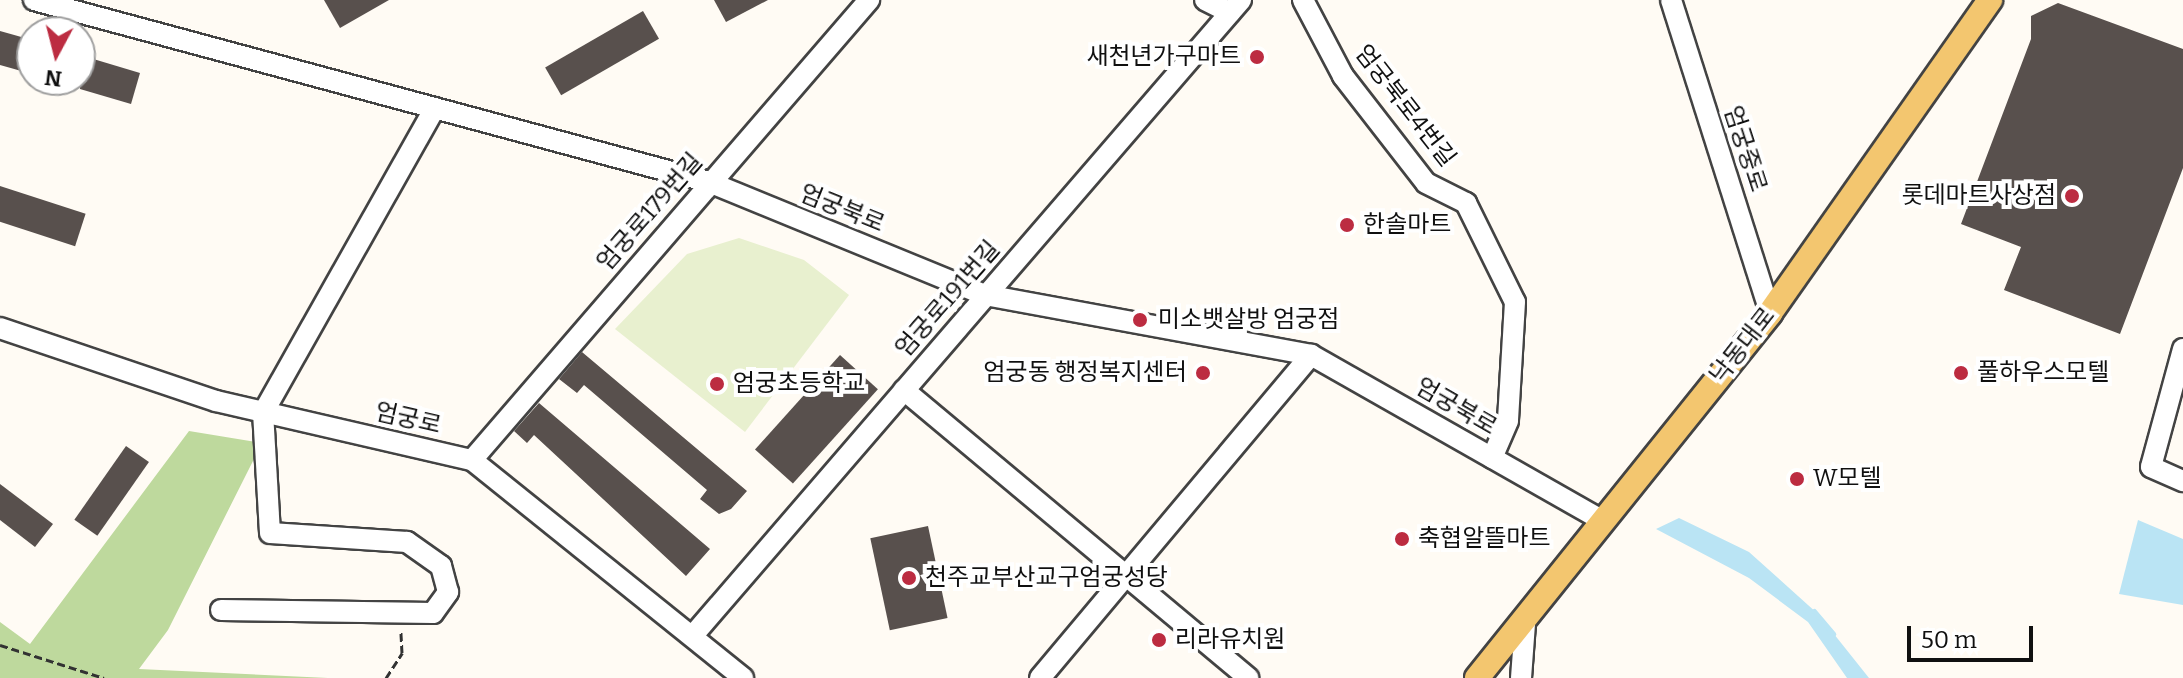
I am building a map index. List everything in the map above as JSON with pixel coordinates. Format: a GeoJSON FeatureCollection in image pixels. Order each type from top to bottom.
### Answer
{"type":"FeatureCollection","features":[{"type":"Feature","properties":{"kind":"main road","name":"낙동대로"},"geometry":{"type":"LineString","coordinates":[[1477,678],[1525,624],[1603,521],[1770,313],[1990,0]]}},
{"type":"Feature","properties":{"kind":"street","name":"엄궁북로"},"geometry":{"type":"LineString","coordinates":[[34,0],[709,182],[985,295],[1311,355],[1603,521]]}},
{"type":"Feature","properties":{"kind":"street","name":"엄궁로179번길"},"geometry":{"type":"LineString","coordinates":[[472,460],[869,0]]}},
{"type":"Feature","properties":{"kind":"street"},"geometry":{"type":"LineString","coordinates":[[1205,0],[1236,6]]}},
{"type":"Feature","properties":{"kind":"street","name":"엄궁북로4번길"},"geometry":{"type":"LineString","coordinates":[[1303,0],[1343,76],[1426,183],[1466,203],[1515,302],[1508,421],[1492,458]]}},
{"type":"Feature","properties":{"kind":"street","name":"엄궁중로"},"geometry":{"type":"LineString","coordinates":[[1671,0],[1770,313]]}},
{"type":"Feature","properties":{"kind":"street","name":"엄궁로191번길"},"geometry":{"type":"LineString","coordinates":[[695,633],[1236,6]]}},
{"type":"Feature","properties":{"kind":"street"},"geometry":{"type":"LineString","coordinates":[[221,610],[433,613],[448,592],[441,566],[407,542],[270,533],[263,413],[435,108]]}},
{"type":"Feature","properties":{"kind":"street","name":"엄궁로"},"geometry":{"type":"LineString","coordinates":[[0,328],[263,413],[472,460],[695,633],[743,678]]}},
{"type":"Feature","properties":{"kind":"street"},"geometry":{"type":"LineString","coordinates":[[2183,349],[2176,393],[2151,467],[2183,481]]}},
{"type":"Feature","properties":{"kind":"street"},"geometry":{"type":"LineString","coordinates":[[1040,678],[1128,577],[1311,355]]}},
{"type":"Feature","properties":{"kind":"street"},"geometry":{"type":"LineString","coordinates":[[904,390],[1249,678]]}},
{"type":"Feature","properties":{"kind":"street"},"geometry":{"type":"LineString","coordinates":[[1521,678],[1525,624]]}},
{"type":"Feature","properties":{"kind":"path"},"geometry":{"type":"LineString","coordinates":[[366,613],[401,633],[402,653],[386,678]]}},
{"type":"Feature","properties":{"kind":"path"},"geometry":{"type":"LineString","coordinates":[[0,645],[104,678]]}},
{"type":"Feature","properties":{"kind":"green space"},"geometry":{"type":"Polygon","coordinates":[[[739,238],[804,260],[849,295],[745,432],[615,329],[687,254],[739,238]]]}},
{"type":"Feature","properties":{"kind":"green space"},"geometry":{"type":"Polygon","coordinates":[[[189,431],[262,443],[168,630],[139,669],[328,678],[0,678],[0,622],[30,644],[189,431]]]}},
{"type":"Feature","properties":{"kind":"water"},"geometry":{"type":"Polygon","coordinates":[[[1679,518],[1749,552],[1818,614],[1869,678],[1847,678],[1808,622],[1749,578],[1656,529],[1679,518]]]}},
{"type":"Feature","properties":{"kind":"water"},"geometry":{"type":"Polygon","coordinates":[[[2138,520],[2183,539],[2183,605],[2119,594],[2138,520]]]}},
{"type":"Feature","properties":{"kind":"building"},"geometry":{"type":"Polygon","coordinates":[[[324,0],[389,0],[340,28],[324,0]]]}},
{"type":"Feature","properties":{"kind":"building"},"geometry":{"type":"Polygon","coordinates":[[[714,0],[768,0],[726,22],[714,0]]]}},
{"type":"Feature","properties":{"kind":"building","name":"롯데마트사상점"},"geometry":{"type":"Polygon","coordinates":[[[2058,3],[2183,49],[2183,168],[2120,334],[2004,290],[2021,247],[1961,224],[2031,39],[2031,16],[2058,3]]]}},
{"type":"Feature","properties":{"kind":"building"},"geometry":{"type":"Polygon","coordinates":[[[643,11],[659,39],[561,95],[545,68],[643,11]]]}},
{"type":"Feature","properties":{"kind":"building"},"geometry":{"type":"Polygon","coordinates":[[[0,31],[16,36],[16,70],[0,65],[0,31]]]}},
{"type":"Feature","properties":{"kind":"building"},"geometry":{"type":"Polygon","coordinates":[[[96,60],[140,73],[131,104],[96,94],[96,60]]]}},
{"type":"Feature","properties":{"kind":"building"},"geometry":{"type":"Polygon","coordinates":[[[0,186],[86,214],[75,246],[0,222],[0,186]]]}},
{"type":"Feature","properties":{"kind":"building"},"geometry":{"type":"Polygon","coordinates":[[[582,352],[747,491],[731,509],[719,514],[700,499],[707,490],[584,385],[577,393],[559,379],[582,352]]]}},
{"type":"Feature","properties":{"kind":"building"},"geometry":{"type":"Polygon","coordinates":[[[840,355],[878,389],[793,484],[755,449],[840,355]]]}},
{"type":"Feature","properties":{"kind":"building"},"geometry":{"type":"Polygon","coordinates":[[[539,403],[710,549],[686,576],[534,435],[527,443],[514,431],[539,403]]]}},
{"type":"Feature","properties":{"kind":"building"},"geometry":{"type":"Polygon","coordinates":[[[126,446],[149,462],[97,536],[74,520],[126,446]]]}},
{"type":"Feature","properties":{"kind":"building"},"geometry":{"type":"Polygon","coordinates":[[[0,484],[53,524],[35,547],[0,520],[0,484]]]}},
{"type":"Feature","properties":{"kind":"building","name":"천주교부산교구엄궁성당"},"geometry":{"type":"Polygon","coordinates":[[[928,526],[948,618],[890,630],[870,538],[928,526]]]}},
{"type":"Feature","properties":{"kind":"waterway"},"geometry":{"type":"LineString","coordinates":[[1814,611],[1833,634]]}},
{"type":"Feature","properties":{"kind":"place","name":"새천년가구마트"},"geometry":{"type":"Point","coordinates":[1257,57]}},
{"type":"Feature","properties":{"kind":"place","name":"롯데마트사상점"},"geometry":{"type":"Point","coordinates":[2072,196]}},
{"type":"Feature","properties":{"kind":"place","name":"한솔마트"},"geometry":{"type":"Point","coordinates":[1347,225]}},
{"type":"Feature","properties":{"kind":"place","name":"미소뱃살방 엄궁점"},"geometry":{"type":"Point","coordinates":[1140,320]}},
{"type":"Feature","properties":{"kind":"place","name":"엄궁동 행정복지센터"},"geometry":{"type":"Point","coordinates":[1203,373]}},
{"type":"Feature","properties":{"kind":"place","name":"풀하우스모텔"},"geometry":{"type":"Point","coordinates":[1961,373]}},
{"type":"Feature","properties":{"kind":"place","name":"엄궁초등학교"},"geometry":{"type":"Point","coordinates":[717,384]}},
{"type":"Feature","properties":{"kind":"place","name":"W모텔"},"geometry":{"type":"Point","coordinates":[1797,479]}},
{"type":"Feature","properties":{"kind":"place","name":"축협알뜰마트"},"geometry":{"type":"Point","coordinates":[1402,539]}},
{"type":"Feature","properties":{"kind":"place","name":"천주교부산교구엄궁성당"},"geometry":{"type":"Point","coordinates":[909,578]}},
{"type":"Feature","properties":{"kind":"place","name":"리라유치원"},"geometry":{"type":"Point","coordinates":[1159,640]}}]}
